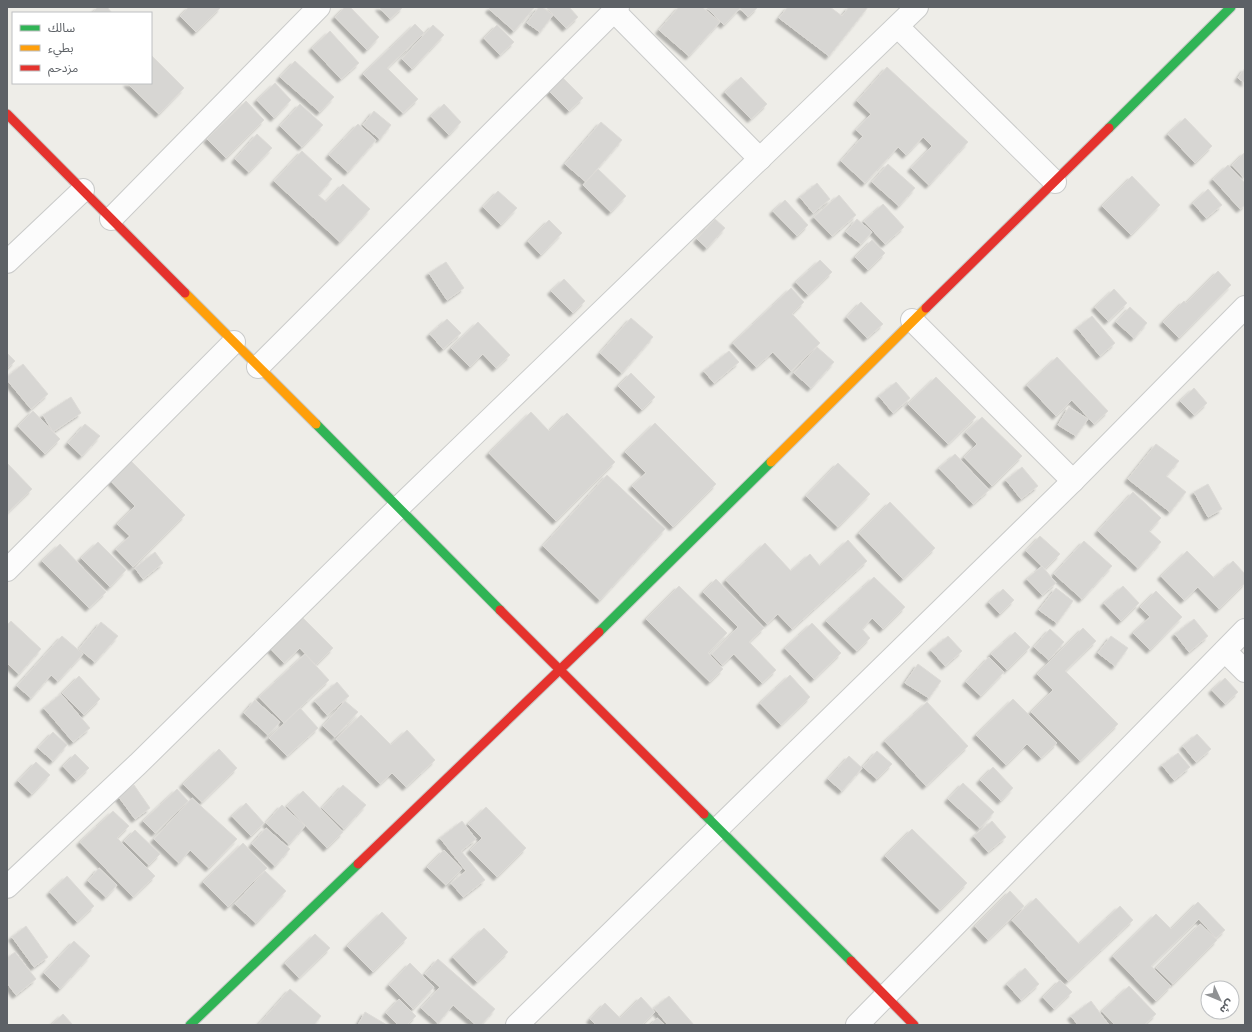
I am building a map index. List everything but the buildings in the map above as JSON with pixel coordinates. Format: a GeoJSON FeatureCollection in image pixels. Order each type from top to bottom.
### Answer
{"type":"FeatureCollection","features":[{"type":"Feature","properties":{"kind":"street"},"geometry":{"type":"LineString","coordinates":[[111,219],[319,7]]}},
{"type":"Feature","properties":{"kind":"street"},"geometry":{"type":"LineString","coordinates":[[7,887],[144,759],[398,508],[917,7]]}},
{"type":"Feature","properties":{"kind":"street"},"geometry":{"type":"LineString","coordinates":[[190,1025],[560,671],[912,320],[1056,182],[1231,7]]}},
{"type":"Feature","properties":{"kind":"street"},"geometry":{"type":"LineString","coordinates":[[258,367],[616,9],[760,159]]}},
{"type":"Feature","properties":{"kind":"street"},"geometry":{"type":"LineString","coordinates":[[898,26],[1056,182]]}},
{"type":"Feature","properties":{"kind":"street"},"geometry":{"type":"LineString","coordinates":[[7,114],[717,829],[914,1025]]}},
{"type":"Feature","properties":{"kind":"street"},"geometry":{"type":"LineString","coordinates":[[7,262],[82,190]]}},
{"type":"Feature","properties":{"kind":"street"},"geometry":{"type":"LineString","coordinates":[[517,1025],[1073,481],[1245,307]]}},
{"type":"Feature","properties":{"kind":"street"},"geometry":{"type":"LineString","coordinates":[[912,320],[1073,481]]}},
{"type":"Feature","properties":{"kind":"street"},"geometry":{"type":"LineString","coordinates":[[7,570],[234,342]]}},
{"type":"Feature","properties":{"kind":"street"},"geometry":{"type":"LineString","coordinates":[[857,1025],[1245,630]]}},
{"type":"Feature","properties":{"kind":"street"},"geometry":{"type":"LineString","coordinates":[[1225,651],[1245,671]]}},
{"type":"Feature","properties":{"kind":"traffic: fast"},"geometry":{"type":"LineString","coordinates":[[1109,128],[1231,7]]}},
{"type":"Feature","properties":{"kind":"traffic: fast"},"geometry":{"type":"LineString","coordinates":[[316,424],[500,610]]}},
{"type":"Feature","properties":{"kind":"traffic: fast"},"geometry":{"type":"LineString","coordinates":[[599,632],[771,462]]}},
{"type":"Feature","properties":{"kind":"traffic: fast"},"geometry":{"type":"LineString","coordinates":[[704,814],[851,961]]}},
{"type":"Feature","properties":{"kind":"traffic: fast"},"geometry":{"type":"LineString","coordinates":[[190,1025],[358,864]]}},
{"type":"Feature","properties":{"kind":"traffic: slow"},"geometry":{"type":"LineString","coordinates":[[185,293],[316,424]]}},
{"type":"Feature","properties":{"kind":"traffic: slow"},"geometry":{"type":"LineString","coordinates":[[771,462],[926,308]]}},
{"type":"Feature","properties":{"kind":"traffic: jam"},"geometry":{"type":"LineString","coordinates":[[7,114],[185,293]]}},
{"type":"Feature","properties":{"kind":"traffic: jam"},"geometry":{"type":"LineString","coordinates":[[926,308],[1109,128]]}},
{"type":"Feature","properties":{"kind":"traffic: jam"},"geometry":{"type":"LineString","coordinates":[[500,610],[704,814]]}},
{"type":"Feature","properties":{"kind":"traffic: jam"},"geometry":{"type":"LineString","coordinates":[[358,864],[599,632]]}},
{"type":"Feature","properties":{"kind":"traffic: jam"},"geometry":{"type":"LineString","coordinates":[[851,961],[914,1025]]}}]}
